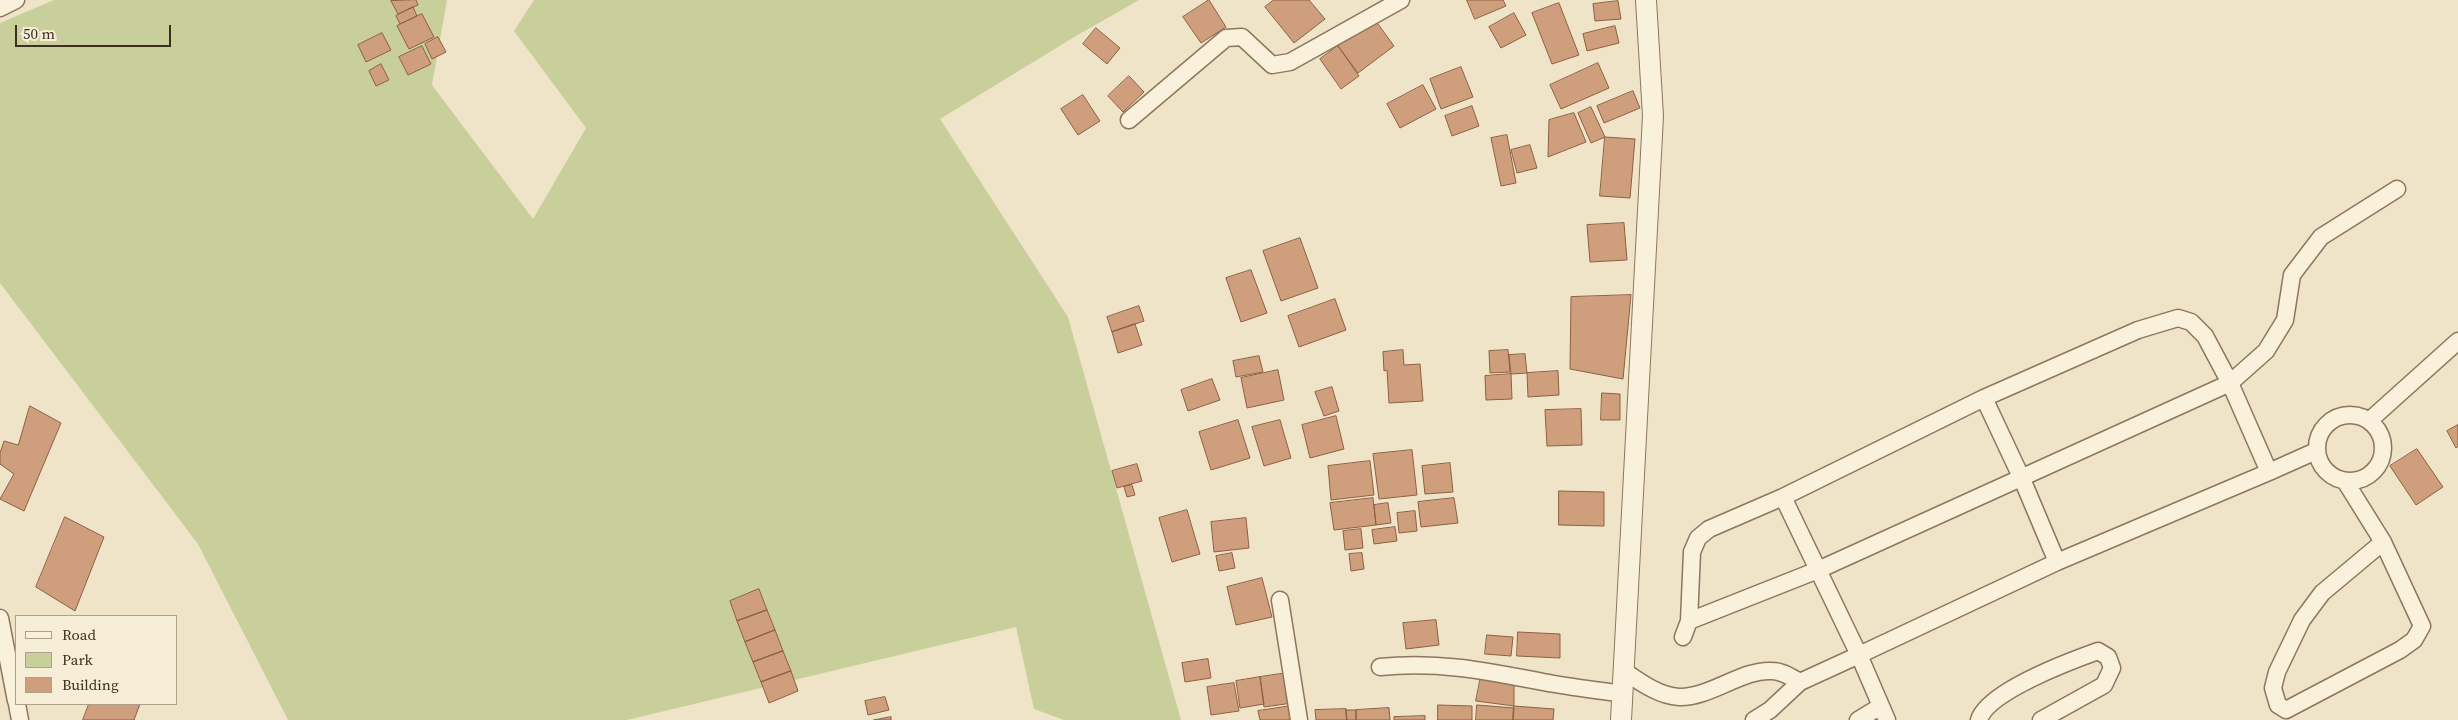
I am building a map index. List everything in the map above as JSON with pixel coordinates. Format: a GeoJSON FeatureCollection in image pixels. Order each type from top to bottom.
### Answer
{"type":"FeatureCollection","features":[{"type":"Feature","properties":{"kind":"street"},"geometry":{"type":"LineString","coordinates":[[0,8],[16,0]]}},
{"type":"Feature","properties":{"kind":"street"},"geometry":{"type":"LineString","coordinates":[[1129,120],[1226,38],[1234,36],[1242,38],[1272,65],[1290,62],[1401,0]]}},
{"type":"Feature","properties":{"kind":"street"},"geometry":{"type":"LineString","coordinates":[[1621,720],[1652,116],[1646,0]]}},
{"type":"Feature","properties":{"kind":"street"},"geometry":{"type":"LineString","coordinates":[[1689,621],[1818,570],[2230,383],[2266,351],[2285,320],[2292,275],[2321,237],[2397,189]]}},
{"type":"Feature","properties":{"kind":"street"},"geometry":{"type":"LineString","coordinates":[[1683,637],[1689,621],[1692,552],[1698,538],[1709,529],[1783,497],[1984,398],[2138,330],[2178,318],[2191,322],[2205,336],[2230,383],[2269,472]]}},
{"type":"Feature","properties":{"kind":"street"},"geometry":{"type":"LineString","coordinates":[[2370,420],[2458,341]]}},
{"type":"Feature","properties":{"kind":"street"},"geometry":{"type":"LineString","coordinates":[[1984,398],[2022,479],[2057,562]]}},
{"type":"Feature","properties":{"kind":"street"},"geometry":{"type":"LineString","coordinates":[[2344,481],[2366,477],[2381,461],[2383,439],[2370,420],[2352,414],[2333,418],[2320,432],[2316,451],[2326,471],[2344,481],[2383,542],[2422,626],[2414,640],[2286,710],[2278,705],[2273,688],[2277,672],[2302,620],[2322,593],[2383,542]]}},
{"type":"Feature","properties":{"kind":"street"},"geometry":{"type":"LineString","coordinates":[[1754,720],[1770,710],[1800,682],[2057,562],[2316,451]]}},
{"type":"Feature","properties":{"kind":"street"},"geometry":{"type":"LineString","coordinates":[[1783,497],[1884,713],[1858,720]]}},
{"type":"Feature","properties":{"kind":"street"},"geometry":{"type":"LineString","coordinates":[[1280,600],[1299,720]]}},
{"type":"Feature","properties":{"kind":"street"},"geometry":{"type":"LineString","coordinates":[[0,618],[15,692]]}},
{"type":"Feature","properties":{"kind":"street"},"geometry":{"type":"LineString","coordinates":[[1979,720],[1986,707],[1997,698],[2062,664],[2098,650],[2108,657],[2112,668],[2104,685],[2041,720]]}},
{"type":"Feature","properties":{"kind":"street"},"geometry":{"type":"LineString","coordinates":[[1380,668],[1412,664],[1442,665],[1622,694]]}},
{"type":"Feature","properties":{"kind":"street"},"geometry":{"type":"LineString","coordinates":[[1624,671],[1649,688],[1679,697],[1702,693],[1750,675],[1771,670],[1785,674],[1800,682]]}},
{"type":"Feature","properties":{"kind":"street"},"geometry":{"type":"LineString","coordinates":[[18,705],[20,720]]}},
{"type":"Feature","properties":{"kind":"green space"},"geometry":{"type":"Polygon","coordinates":[[[54,0],[447,0],[432,85],[533,219],[586,128],[514,31],[534,0],[1139,0],[940,119],[1068,317],[1181,720],[1064,720],[1034,709],[1016,627],[627,720],[288,720],[198,544],[0,283],[0,23],[54,0]]]}},
{"type":"Feature","properties":{"kind":"building"},"geometry":{"type":"Polygon","coordinates":[[[416,0],[418,5],[398,14],[391,1],[416,0]]]}},
{"type":"Feature","properties":{"kind":"building"},"geometry":{"type":"Polygon","coordinates":[[[1209,0],[1226,27],[1201,43],[1183,17],[1209,0]]]}},
{"type":"Feature","properties":{"kind":"building"},"geometry":{"type":"Polygon","coordinates":[[[1274,0],[1309,0],[1325,19],[1294,43],[1265,7],[1274,0]]]}},
{"type":"Feature","properties":{"kind":"building"},"geometry":{"type":"Polygon","coordinates":[[[1467,0],[1503,0],[1506,6],[1475,19],[1467,0]]]}},
{"type":"Feature","properties":{"kind":"building"},"geometry":{"type":"Polygon","coordinates":[[[1618,1],[1621,19],[1595,21],[1593,4],[1618,1]]]}},
{"type":"Feature","properties":{"kind":"building"},"geometry":{"type":"Polygon","coordinates":[[[1559,3],[1579,55],[1552,64],[1532,13],[1559,3]]]}},
{"type":"Feature","properties":{"kind":"building"},"geometry":{"type":"Polygon","coordinates":[[[413,7],[417,16],[400,24],[396,16],[413,7]]]}},
{"type":"Feature","properties":{"kind":"building"},"geometry":{"type":"Polygon","coordinates":[[[1514,13],[1526,35],[1501,48],[1489,27],[1514,13]]]}},
{"type":"Feature","properties":{"kind":"building"},"geometry":{"type":"Polygon","coordinates":[[[422,14],[434,37],[409,49],[397,26],[422,14]]]}},
{"type":"Feature","properties":{"kind":"building"},"geometry":{"type":"Polygon","coordinates":[[[1375,20],[1394,46],[1358,73],[1338,46],[1375,20]]]}},
{"type":"Feature","properties":{"kind":"building"},"geometry":{"type":"Polygon","coordinates":[[[1615,26],[1619,43],[1587,51],[1583,34],[1615,26]]]}},
{"type":"Feature","properties":{"kind":"building"},"geometry":{"type":"Polygon","coordinates":[[[1096,28],[1120,48],[1107,64],[1083,44],[1096,28]]]}},
{"type":"Feature","properties":{"kind":"building"},"geometry":{"type":"Polygon","coordinates":[[[382,33],[391,50],[366,62],[358,45],[382,33]]]}},
{"type":"Feature","properties":{"kind":"building"},"geometry":{"type":"Polygon","coordinates":[[[438,37],[446,52],[432,59],[425,44],[438,37]]]}},
{"type":"Feature","properties":{"kind":"building"},"geometry":{"type":"Polygon","coordinates":[[[422,46],[431,64],[408,75],[399,57],[422,46]]]}},
{"type":"Feature","properties":{"kind":"building"},"geometry":{"type":"Polygon","coordinates":[[[1338,46],[1359,76],[1341,89],[1320,59],[1338,46]]]}},
{"type":"Feature","properties":{"kind":"building"},"geometry":{"type":"Polygon","coordinates":[[[1598,63],[1609,88],[1561,109],[1550,85],[1598,63]]]}},
{"type":"Feature","properties":{"kind":"building"},"geometry":{"type":"Polygon","coordinates":[[[381,64],[389,80],[376,86],[369,71],[381,64]]]}},
{"type":"Feature","properties":{"kind":"building"},"geometry":{"type":"Polygon","coordinates":[[[1461,67],[1473,97],[1441,109],[1430,79],[1461,67]]]}},
{"type":"Feature","properties":{"kind":"building"},"geometry":{"type":"Polygon","coordinates":[[[1129,76],[1144,92],[1123,112],[1108,96],[1129,76]]]}},
{"type":"Feature","properties":{"kind":"building"},"geometry":{"type":"Polygon","coordinates":[[[1423,85],[1436,109],[1400,128],[1387,104],[1423,85]]]}},
{"type":"Feature","properties":{"kind":"building"},"geometry":{"type":"Polygon","coordinates":[[[1633,91],[1640,108],[1604,123],[1597,106],[1633,91]]]}},
{"type":"Feature","properties":{"kind":"building"},"geometry":{"type":"Polygon","coordinates":[[[1083,95],[1100,121],[1078,135],[1061,109],[1083,95]]]}},
{"type":"Feature","properties":{"kind":"building"},"geometry":{"type":"Polygon","coordinates":[[[1472,106],[1479,126],[1452,136],[1445,116],[1472,106]]]}},
{"type":"Feature","properties":{"kind":"building"},"geometry":{"type":"Polygon","coordinates":[[[1591,107],[1605,137],[1591,143],[1578,113],[1591,107]]]}},
{"type":"Feature","properties":{"kind":"building"},"geometry":{"type":"Polygon","coordinates":[[[1574,113],[1586,142],[1548,157],[1549,120],[1574,113]]]}},
{"type":"Feature","properties":{"kind":"building"},"geometry":{"type":"Polygon","coordinates":[[[1507,135],[1516,183],[1501,186],[1491,138],[1507,135]]]}},
{"type":"Feature","properties":{"kind":"building"},"geometry":{"type":"Polygon","coordinates":[[[1605,137],[1635,139],[1630,198],[1600,196],[1605,137]]]}},
{"type":"Feature","properties":{"kind":"building"},"geometry":{"type":"Polygon","coordinates":[[[1530,145],[1537,168],[1517,173],[1511,150],[1530,145]]]}},
{"type":"Feature","properties":{"kind":"building"},"geometry":{"type":"Polygon","coordinates":[[[1624,223],[1627,260],[1590,262],[1587,225],[1624,223]]]}},
{"type":"Feature","properties":{"kind":"building"},"geometry":{"type":"Polygon","coordinates":[[[1300,238],[1318,288],[1281,301],[1263,251],[1300,238]]]}},
{"type":"Feature","properties":{"kind":"building"},"geometry":{"type":"Polygon","coordinates":[[[1251,270],[1267,313],[1241,322],[1226,278],[1251,270]]]}},
{"type":"Feature","properties":{"kind":"building"},"geometry":{"type":"Polygon","coordinates":[[[1631,295],[1623,379],[1570,369],[1571,297],[1631,295]]]}},
{"type":"Feature","properties":{"kind":"building"},"geometry":{"type":"Polygon","coordinates":[[[1335,299],[1346,330],[1299,347],[1288,316],[1335,299]]]}},
{"type":"Feature","properties":{"kind":"building"},"geometry":{"type":"Polygon","coordinates":[[[1139,306],[1144,321],[1112,332],[1107,317],[1139,306]]]}},
{"type":"Feature","properties":{"kind":"building"},"geometry":{"type":"Polygon","coordinates":[[[1135,324],[1142,345],[1118,353],[1112,332],[1135,324]]]}},
{"type":"Feature","properties":{"kind":"building"},"geometry":{"type":"Polygon","coordinates":[[[1403,350],[1404,365],[1420,364],[1423,401],[1389,403],[1387,370],[1384,371],[1383,352],[1403,350]]]}},
{"type":"Feature","properties":{"kind":"building"},"geometry":{"type":"Polygon","coordinates":[[[1508,350],[1510,372],[1490,373],[1489,351],[1508,350]]]}},
{"type":"Feature","properties":{"kind":"building"},"geometry":{"type":"Polygon","coordinates":[[[1525,354],[1527,373],[1511,374],[1509,355],[1525,354]]]}},
{"type":"Feature","properties":{"kind":"building"},"geometry":{"type":"Polygon","coordinates":[[[1259,356],[1263,372],[1236,377],[1233,361],[1259,356]]]}},
{"type":"Feature","properties":{"kind":"building"},"geometry":{"type":"Polygon","coordinates":[[[1278,370],[1284,400],[1247,408],[1241,378],[1278,370]]]}},
{"type":"Feature","properties":{"kind":"building"},"geometry":{"type":"Polygon","coordinates":[[[1558,371],[1559,395],[1528,397],[1527,373],[1558,371]]]}},
{"type":"Feature","properties":{"kind":"building"},"geometry":{"type":"Polygon","coordinates":[[[1511,374],[1512,399],[1486,400],[1485,376],[1511,374]]]}},
{"type":"Feature","properties":{"kind":"building"},"geometry":{"type":"Polygon","coordinates":[[[1212,379],[1220,400],[1188,411],[1181,390],[1212,379]]]}},
{"type":"Feature","properties":{"kind":"building"},"geometry":{"type":"Polygon","coordinates":[[[1332,387],[1339,411],[1324,416],[1315,392],[1332,387]]]}},
{"type":"Feature","properties":{"kind":"building"},"geometry":{"type":"Polygon","coordinates":[[[1602,393],[1620,394],[1620,420],[1601,420],[1602,393]]]}},
{"type":"Feature","properties":{"kind":"building"},"geometry":{"type":"Polygon","coordinates":[[[30,406],[61,423],[24,511],[0,499],[14,474],[0,464],[0,453],[4,441],[18,445],[30,406]]]}},
{"type":"Feature","properties":{"kind":"building"},"geometry":{"type":"Polygon","coordinates":[[[1581,409],[1582,445],[1547,446],[1545,410],[1581,409]]]}},
{"type":"Feature","properties":{"kind":"building"},"geometry":{"type":"Polygon","coordinates":[[[1336,416],[1344,449],[1310,458],[1302,425],[1336,416]]]}},
{"type":"Feature","properties":{"kind":"building"},"geometry":{"type":"Polygon","coordinates":[[[1238,420],[1250,458],[1211,470],[1199,432],[1238,420]]]}},
{"type":"Feature","properties":{"kind":"building"},"geometry":{"type":"Polygon","coordinates":[[[1280,420],[1291,458],[1264,466],[1252,427],[1280,420]]]}},
{"type":"Feature","properties":{"kind":"building"},"geometry":{"type":"Polygon","coordinates":[[[2458,425],[2458,446],[2456,448],[2447,431],[2458,425]]]}},
{"type":"Feature","properties":{"kind":"building"},"geometry":{"type":"Polygon","coordinates":[[[2417,449],[2443,487],[2416,505],[2390,466],[2417,449]]]}},
{"type":"Feature","properties":{"kind":"building"},"geometry":{"type":"Polygon","coordinates":[[[1412,450],[1417,495],[1379,499],[1373,454],[1412,450]]]}},
{"type":"Feature","properties":{"kind":"building"},"geometry":{"type":"Polygon","coordinates":[[[1370,461],[1374,495],[1331,500],[1328,466],[1370,461]]]}},
{"type":"Feature","properties":{"kind":"building"},"geometry":{"type":"Polygon","coordinates":[[[1450,463],[1453,492],[1425,494],[1422,466],[1450,463]]]}},
{"type":"Feature","properties":{"kind":"building"},"geometry":{"type":"Polygon","coordinates":[[[1137,464],[1142,481],[1117,488],[1112,471],[1137,464]]]}},
{"type":"Feature","properties":{"kind":"building"},"geometry":{"type":"Polygon","coordinates":[[[1132,485],[1135,495],[1127,497],[1124,487],[1132,485]]]}},
{"type":"Feature","properties":{"kind":"building"},"geometry":{"type":"Polygon","coordinates":[[[1559,491],[1604,492],[1604,526],[1559,525],[1559,491]]]}},
{"type":"Feature","properties":{"kind":"building"},"geometry":{"type":"Polygon","coordinates":[[[1373,498],[1376,525],[1334,530],[1330,503],[1373,498]]]}},
{"type":"Feature","properties":{"kind":"building"},"geometry":{"type":"Polygon","coordinates":[[[1454,498],[1458,523],[1421,527],[1418,502],[1454,498]]]}},
{"type":"Feature","properties":{"kind":"building"},"geometry":{"type":"Polygon","coordinates":[[[1388,503],[1391,523],[1376,525],[1374,505],[1388,503]]]}},
{"type":"Feature","properties":{"kind":"building"},"geometry":{"type":"Polygon","coordinates":[[[1187,510],[1200,554],[1172,562],[1159,518],[1187,510]]]}},
{"type":"Feature","properties":{"kind":"building"},"geometry":{"type":"Polygon","coordinates":[[[1415,511],[1417,531],[1399,533],[1397,513],[1415,511]]]}},
{"type":"Feature","properties":{"kind":"building"},"geometry":{"type":"Polygon","coordinates":[[[65,517],[104,537],[75,611],[36,587],[65,517]]]}},
{"type":"Feature","properties":{"kind":"building"},"geometry":{"type":"Polygon","coordinates":[[[1246,518],[1249,548],[1214,552],[1211,522],[1246,518]]]}},
{"type":"Feature","properties":{"kind":"building"},"geometry":{"type":"Polygon","coordinates":[[[1395,527],[1397,541],[1374,544],[1372,530],[1395,527]]]}},
{"type":"Feature","properties":{"kind":"building"},"geometry":{"type":"Polygon","coordinates":[[[1361,529],[1363,548],[1345,550],[1343,531],[1361,529]]]}},
{"type":"Feature","properties":{"kind":"building"},"geometry":{"type":"Polygon","coordinates":[[[1232,553],[1235,568],[1219,571],[1216,556],[1232,553]]]}},
{"type":"Feature","properties":{"kind":"building"},"geometry":{"type":"Polygon","coordinates":[[[1362,553],[1364,569],[1351,571],[1349,554],[1362,553]]]}},
{"type":"Feature","properties":{"kind":"building"},"geometry":{"type":"Polygon","coordinates":[[[1262,578],[1272,617],[1236,625],[1227,587],[1262,578]]]}},
{"type":"Feature","properties":{"kind":"building"},"geometry":{"type":"Polygon","coordinates":[[[759,589],[767,610],[737,621],[730,601],[759,589]]]}},
{"type":"Feature","properties":{"kind":"building"},"geometry":{"type":"Polygon","coordinates":[[[767,610],[775,630],[745,642],[737,621],[767,610]]]}},
{"type":"Feature","properties":{"kind":"building"},"geometry":{"type":"Polygon","coordinates":[[[1436,620],[1439,645],[1406,649],[1403,623],[1436,620]]]}},
{"type":"Feature","properties":{"kind":"building"},"geometry":{"type":"Polygon","coordinates":[[[775,630],[783,651],[753,662],[745,642],[775,630]]]}},
{"type":"Feature","properties":{"kind":"building"},"geometry":{"type":"Polygon","coordinates":[[[1518,632],[1560,634],[1560,658],[1517,656],[1518,632]]]}},
{"type":"Feature","properties":{"kind":"building"},"geometry":{"type":"Polygon","coordinates":[[[1487,635],[1513,637],[1511,656],[1485,654],[1487,635]]]}},
{"type":"Feature","properties":{"kind":"building"},"geometry":{"type":"Polygon","coordinates":[[[783,651],[791,671],[761,682],[753,662],[783,651]]]}},
{"type":"Feature","properties":{"kind":"building"},"geometry":{"type":"Polygon","coordinates":[[[1208,659],[1211,678],[1185,682],[1182,663],[1208,659]]]}},
{"type":"Feature","properties":{"kind":"building"},"geometry":{"type":"Polygon","coordinates":[[[791,671],[798,691],[769,703],[761,682],[791,671]]]}},
{"type":"Feature","properties":{"kind":"building"},"geometry":{"type":"Polygon","coordinates":[[[1287,673],[1292,703],[1264,707],[1260,677],[1287,673]]]}},
{"type":"Feature","properties":{"kind":"building"},"geometry":{"type":"Polygon","coordinates":[[[1481,676],[1514,678],[1514,706],[1476,701],[1481,676]]]}},
{"type":"Feature","properties":{"kind":"building"},"geometry":{"type":"Polygon","coordinates":[[[1260,677],[1264,704],[1240,708],[1236,681],[1260,677]]]}},
{"type":"Feature","properties":{"kind":"building"},"geometry":{"type":"Polygon","coordinates":[[[1234,683],[1239,711],[1211,715],[1207,687],[1234,683]]]}},
{"type":"Feature","properties":{"kind":"building"},"geometry":{"type":"Polygon","coordinates":[[[885,697],[889,710],[868,715],[865,701],[885,697]]]}},
{"type":"Feature","properties":{"kind":"building"},"geometry":{"type":"Polygon","coordinates":[[[89,705],[140,705],[134,720],[83,720],[89,705]]]}},
{"type":"Feature","properties":{"kind":"building"},"geometry":{"type":"Polygon","coordinates":[[[1438,705],[1472,706],[1472,720],[1438,720],[1438,705]]]}},
{"type":"Feature","properties":{"kind":"building"},"geometry":{"type":"Polygon","coordinates":[[[1477,705],[1514,708],[1513,720],[1476,720],[1477,705]]]}},
{"type":"Feature","properties":{"kind":"building"},"geometry":{"type":"Polygon","coordinates":[[[1291,706],[1293,720],[1260,720],[1258,711],[1291,706]]]}},
{"type":"Feature","properties":{"kind":"building"},"geometry":{"type":"Polygon","coordinates":[[[1514,706],[1554,709],[1553,720],[1513,720],[1514,706]]]}},
{"type":"Feature","properties":{"kind":"building"},"geometry":{"type":"Polygon","coordinates":[[[1389,708],[1390,720],[1356,720],[1356,710],[1389,708]]]}},
{"type":"Feature","properties":{"kind":"building"},"geometry":{"type":"Polygon","coordinates":[[[1346,709],[1347,720],[1316,720],[1315,710],[1346,709]]]}},
{"type":"Feature","properties":{"kind":"building"},"geometry":{"type":"Polygon","coordinates":[[[1346,710],[1356,710],[1356,720],[1347,720],[1346,710]]]}},
{"type":"Feature","properties":{"kind":"building"},"geometry":{"type":"Polygon","coordinates":[[[1425,716],[1425,720],[1394,720],[1394,717],[1425,716]]]}},
{"type":"Feature","properties":{"kind":"building"},"geometry":{"type":"Polygon","coordinates":[[[891,717],[891,720],[874,720],[891,717]]]}}]}
